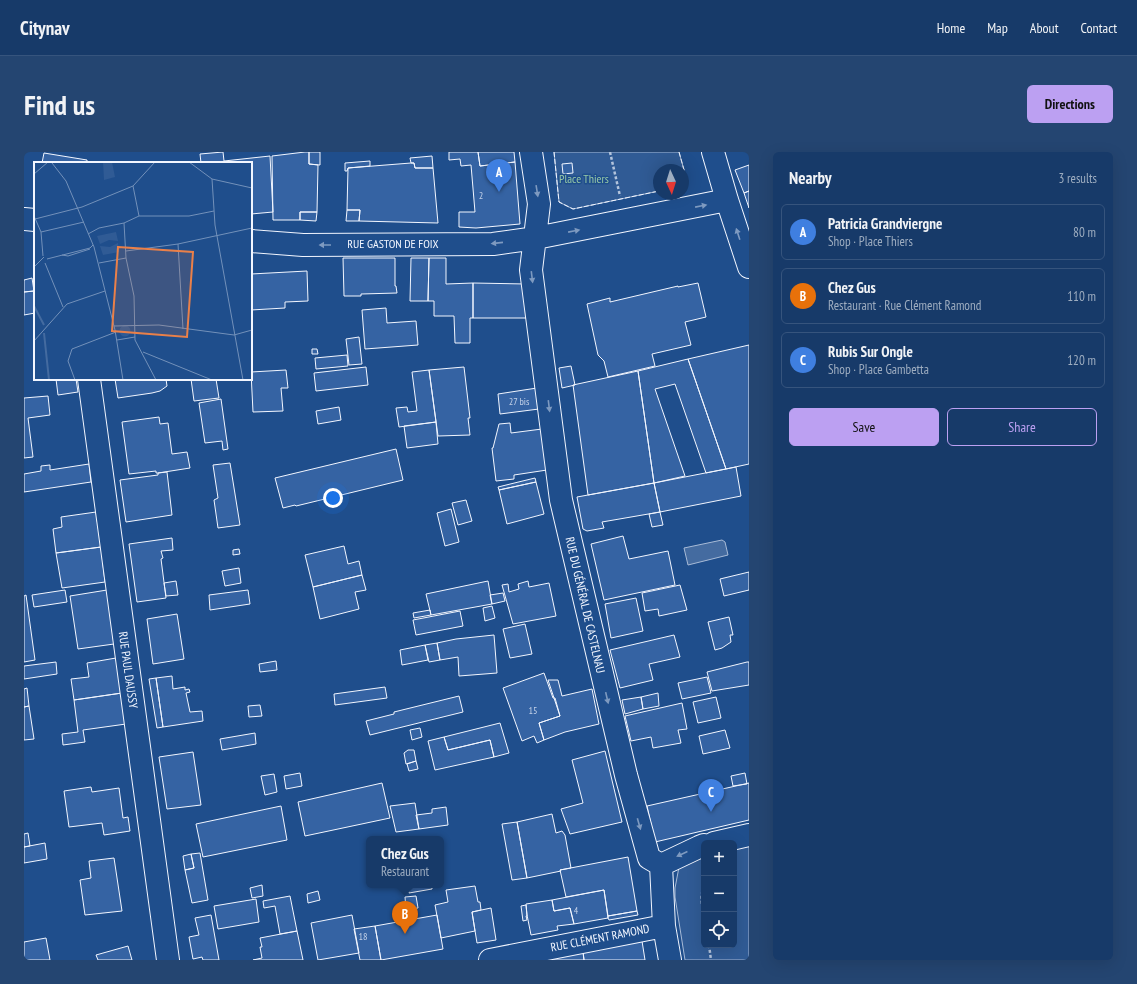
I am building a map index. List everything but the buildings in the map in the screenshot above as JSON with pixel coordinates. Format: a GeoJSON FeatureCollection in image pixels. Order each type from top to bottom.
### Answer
{"type":"FeatureCollection","features":[{"type":"Feature","properties":{"kind":"street"},"geometry":{"type":"LineString","coordinates":[[531,152],[539,204],[536,238],[727,200]]}},
{"type":"Feature","properties":{"kind":"street"},"geometry":{"type":"LineString","coordinates":[[713,152],[749,267]]}},
{"type":"Feature","properties":{"kind":"street","name":"RUE GASTON DE FOIX"},"geometry":{"type":"LineString","coordinates":[[252,242],[303,245],[485,244],[536,238]]}},
{"type":"Feature","properties":{"kind":"street","name":"RUE DU GÉNÉRAL DE CASTELNAU"},"geometry":{"type":"LineString","coordinates":[[536,238],[531,270],[561,500],[626,775],[649,858],[661,864]]}},
{"type":"Feature","properties":{"kind":"street","name":"RUE PAUL DAUSSY"},"geometry":{"type":"LineString","coordinates":[[89,380],[168,960]]}},
{"type":"Feature","properties":{"kind":"street"},"geometry":{"type":"LineString","coordinates":[[727,840],[749,835]]}},
{"type":"Feature","properties":{"kind":"street"},"geometry":{"type":"LineString","coordinates":[[670,960],[664,926],[661,864],[701,846]]}},
{"type":"Feature","properties":{"kind":"street","name":"RUE CLÉMENT RAMOND"},"geometry":{"type":"LineString","coordinates":[[490,960],[664,926]]}},
{"type":"Feature","properties":{"kind":"path"},"geometry":{"type":"LineString","coordinates":[[610,152],[621,199]]}},
{"type":"Feature","properties":{"kind":"path"},"geometry":{"type":"LineString","coordinates":[[709,948],[711,960]]}},
{"type":"Feature","properties":{"kind":"shaded area","name":"Place Thiers"},"geometry":{"type":"Polygon","coordinates":[[[554,152],[679,152],[682,164],[653,164],[653,192],[573,209],[559,202],[554,152]]]}},
{"type":"Feature","properties":{"kind":"shaded area"},"geometry":{"type":"Polygon","coordinates":[[[722,540],[725,542],[728,555],[688,565],[684,548],[722,540]]]}},
{"type":"Feature","properties":{"kind":"shaded area"},"geometry":{"type":"Polygon","coordinates":[[[749,845],[749,960],[685,960],[675,897],[679,867],[701,857],[701,948],[737,948],[737,848],[749,845]]]}},
{"type":"Feature","properties":{"kind":"fence"},"geometry":{"type":"LineString","coordinates":[[554,152],[559,202],[573,209],[653,192]]}},
{"type":"Feature","properties":{"kind":"fence"},"geometry":{"type":"LineString","coordinates":[[679,152],[682,164]]}},
{"type":"Feature","properties":{"kind":"place","name":"Patricia Grandviergne"},"geometry":{"type":"Point","coordinates":[499,192]}},
{"type":"Feature","properties":{"kind":"place","name":"Rubis Sur Ongle"},"geometry":{"type":"Point","coordinates":[711,812]}},
{"type":"Feature","properties":{"kind":"place","name":"Chez Gus"},"geometry":{"type":"Point","coordinates":[405,934]}}]}
